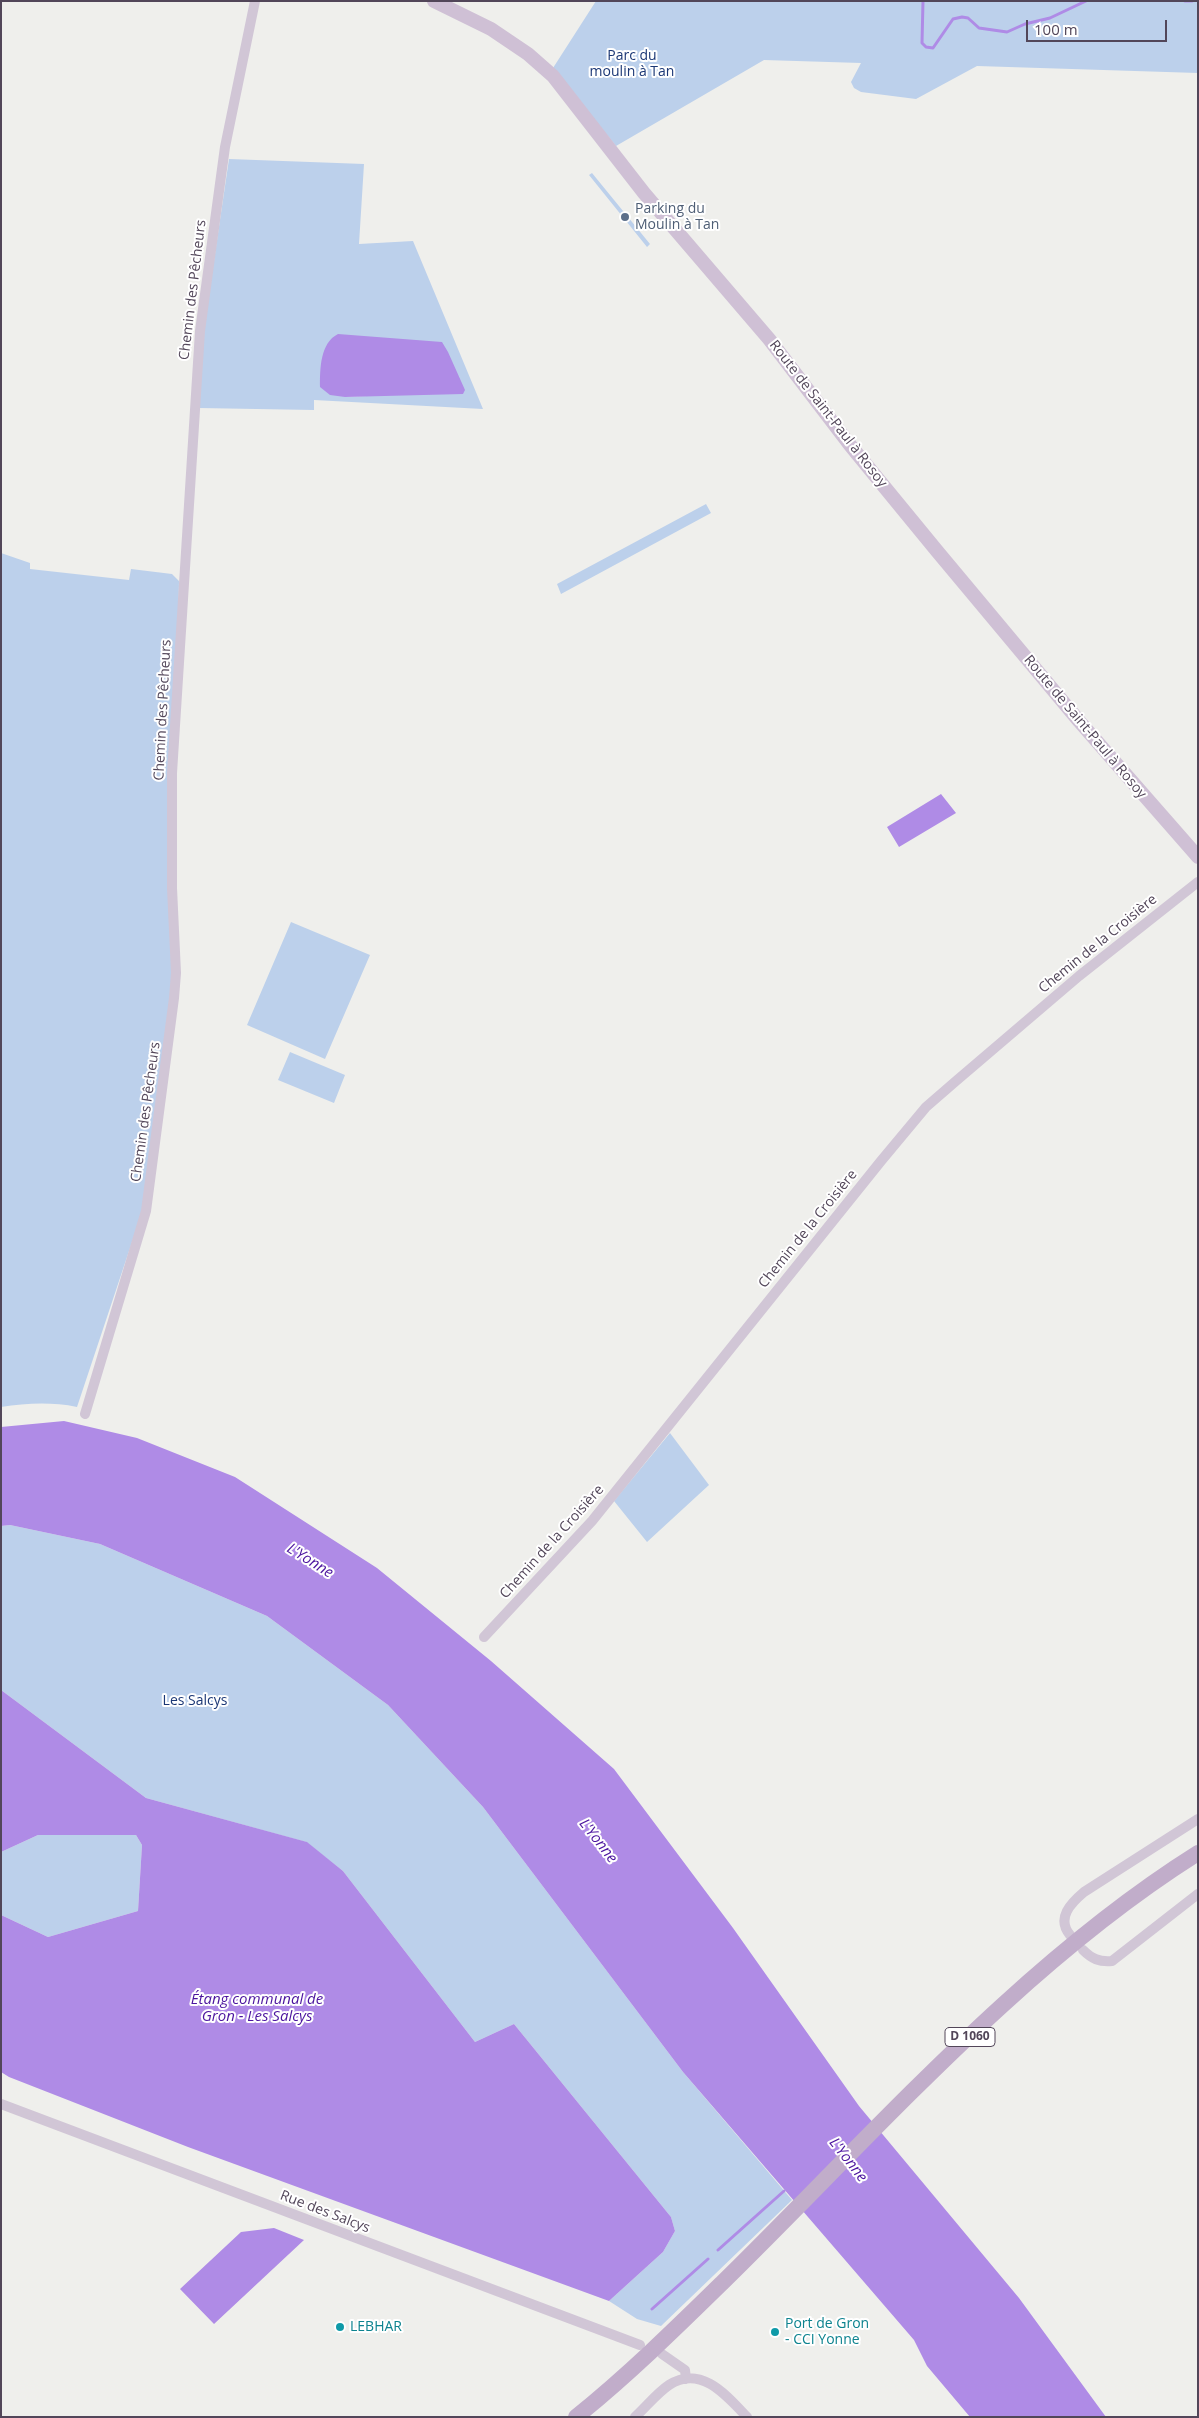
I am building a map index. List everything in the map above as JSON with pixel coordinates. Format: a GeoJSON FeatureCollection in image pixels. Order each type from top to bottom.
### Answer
{"type":"FeatureCollection","features":[{"type":"Feature","properties":{"kind":"main road","name":"D 1060"},"geometry":{"type":"LineString","coordinates":[[576,2417],[676,2328],[1001,2007],[1092,1930],[1198,1853]]}},
{"type":"Feature","properties":{"kind":"street","name":"Chemin des Pêcheurs"},"geometry":{"type":"LineString","coordinates":[[85,1414],[146,1212],[174,998],[176,973],[172,888],[172,773],[200,330],[226,147],[255,1]]}},
{"type":"Feature","properties":{"kind":"street","name":"Route de Saint-Paul à Rosoy"},"geometry":{"type":"LineString","coordinates":[[434,1],[491,30],[528,54],[553,76],[644,193],[769,339],[850,445],[1079,721],[1198,857]]}},
{"type":"Feature","properties":{"kind":"street","name":"Chemin de la Croisière"},"geometry":{"type":"LineString","coordinates":[[484,1637],[592,1521],[926,1107],[1079,976],[1198,882]]}},
{"type":"Feature","properties":{"kind":"street"},"geometry":{"type":"LineString","coordinates":[[1070,1935],[1064,1921],[1065,1912],[1072,1902],[1084,1892],[1198,1819]]}},
{"type":"Feature","properties":{"kind":"street"},"geometry":{"type":"LineString","coordinates":[[1083,1950],[1094,1959],[1102,1962],[1112,1961],[1198,1894]]}},
{"type":"Feature","properties":{"kind":"street","name":"Rue des Salcys"},"geometry":{"type":"LineString","coordinates":[[1,2104],[640,2345]]}},
{"type":"Feature","properties":{"kind":"street"},"geometry":{"type":"LineString","coordinates":[[662,2354],[686,2370],[686,2379]]}},
{"type":"Feature","properties":{"kind":"street"},"geometry":{"type":"LineString","coordinates":[[635,2417],[669,2385],[686,2379],[696,2379],[715,2386],[747,2417]]}},
{"type":"Feature","properties":{"kind":"green space","name":"Parc du moulin à Tan"},"geometry":{"type":"Polygon","coordinates":[[[596,1],[1198,1],[1198,73],[977,66],[916,99],[861,92],[854,88],[851,82],[861,63],[764,60],[616,146],[553,68],[596,1]]]}},
{"type":"Feature","properties":{"kind":"green space"},"geometry":{"type":"Polygon","coordinates":[[[229,159],[364,164],[359,244],[413,241],[483,409],[314,400],[314,410],[199,408],[204,328],[229,159]],[[442,342],[345,397],[389,395],[442,342]]]}},
{"type":"Feature","properties":{"kind":"green space"},"geometry":{"type":"Polygon","coordinates":[[[592,173],[650,244],[647,247],[589,175],[592,173]]]}},
{"type":"Feature","properties":{"kind":"green space"},"geometry":{"type":"Polygon","coordinates":[[[706,504],[711,513],[561,594],[557,584],[706,504]]]}},
{"type":"Feature","properties":{"kind":"green space"},"geometry":{"type":"Polygon","coordinates":[[[1,553],[30,563],[30,569],[129,580],[131,569],[172,574],[179,581],[173,973],[143,1209],[77,1407],[39,1404],[1,1407],[1,553]]]}},
{"type":"Feature","properties":{"kind":"green space"},"geometry":{"type":"Polygon","coordinates":[[[291,922],[370,955],[325,1059],[247,1025],[291,922]]]}},
{"type":"Feature","properties":{"kind":"green space"},"geometry":{"type":"Polygon","coordinates":[[[290,1052],[345,1075],[334,1103],[278,1080],[290,1052]]]}},
{"type":"Feature","properties":{"kind":"green space"},"geometry":{"type":"Polygon","coordinates":[[[670,1433],[709,1485],[647,1542],[614,1501],[670,1433]]]}},
{"type":"Feature","properties":{"kind":"green space","name":"Les Salcys"},"geometry":{"type":"Polygon","coordinates":[[[10,1525],[100,1544],[267,1616],[388,1705],[483,1807],[683,2072],[792,2200],[661,2326],[637,2319],[609,2301],[663,2252],[675,2231],[671,2217],[514,2024],[475,2042],[343,1871],[306,1842],[146,1798],[1,1690],[1,1526],[10,1525]]]}},
{"type":"Feature","properties":{"kind":"green space"},"geometry":{"type":"Polygon","coordinates":[[[38,1835],[136,1835],[142,1845],[138,1911],[48,1937],[1,1915],[1,1852],[38,1835]]]}},
{"type":"Feature","properties":{"kind":"water"},"geometry":{"type":"Polygon","coordinates":[[[338,334],[442,342],[465,390],[463,394],[345,397],[330,395],[320,387],[322,357],[332,338],[338,334]]]}},
{"type":"Feature","properties":{"kind":"water"},"geometry":{"type":"Polygon","coordinates":[[[941,794],[956,813],[899,847],[887,827],[941,794]]]}},
{"type":"Feature","properties":{"kind":"water","name":"L'Yonne"},"geometry":{"type":"Polygon","coordinates":[[[64,1421],[137,1438],[235,1477],[377,1568],[491,1661],[614,1769],[733,1928],[859,2106],[1019,2298],[1106,2417],[970,2417],[927,2366],[914,2340],[683,2072],[483,1807],[388,1705],[267,1616],[100,1544],[10,1525],[1,1526],[1,1427],[64,1421]]]}},
{"type":"Feature","properties":{"kind":"water","name":"Étang communal de Gron - Les Salcys"},"geometry":{"type":"Polygon","coordinates":[[[1,1690],[146,1798],[307,1842],[343,1871],[475,2042],[514,2024],[671,2217],[675,2231],[663,2252],[609,2301],[188,2147],[9,2077],[1,2072],[1,1915],[48,1937],[138,1911],[142,1845],[136,1835],[38,1835],[1,1852],[1,1690]]]}},
{"type":"Feature","properties":{"kind":"water"},"geometry":{"type":"Polygon","coordinates":[[[274,2228],[304,2240],[214,2324],[180,2289],[241,2232],[274,2228]]]}},
{"type":"Feature","properties":{"kind":"waterway"},"geometry":{"type":"LineString","coordinates":[[923,1],[922,43],[926,47],[933,48],[953,19],[968,18],[979,28],[1007,32],[1025,24],[1050,18],[1086,1]]}},
{"type":"Feature","properties":{"kind":"waterway"},"geometry":{"type":"LineString","coordinates":[[1185,1],[1192,1]]}},
{"type":"Feature","properties":{"kind":"waterway"},"geometry":{"type":"LineString","coordinates":[[718,2250],[784,2191]]}},
{"type":"Feature","properties":{"kind":"waterway"},"geometry":{"type":"LineString","coordinates":[[652,2309],[708,2259]]}},
{"type":"Feature","properties":{"kind":"place","name":"Parking du Moulin à Tan"},"geometry":{"type":"Point","coordinates":[625,217]}},
{"type":"Feature","properties":{"kind":"place","name":"LEBHAR"},"geometry":{"type":"Point","coordinates":[340,2327]}},
{"type":"Feature","properties":{"kind":"place","name":"Port de Gron - CCI Yonne"},"geometry":{"type":"Point","coordinates":[775,2332]}}]}
